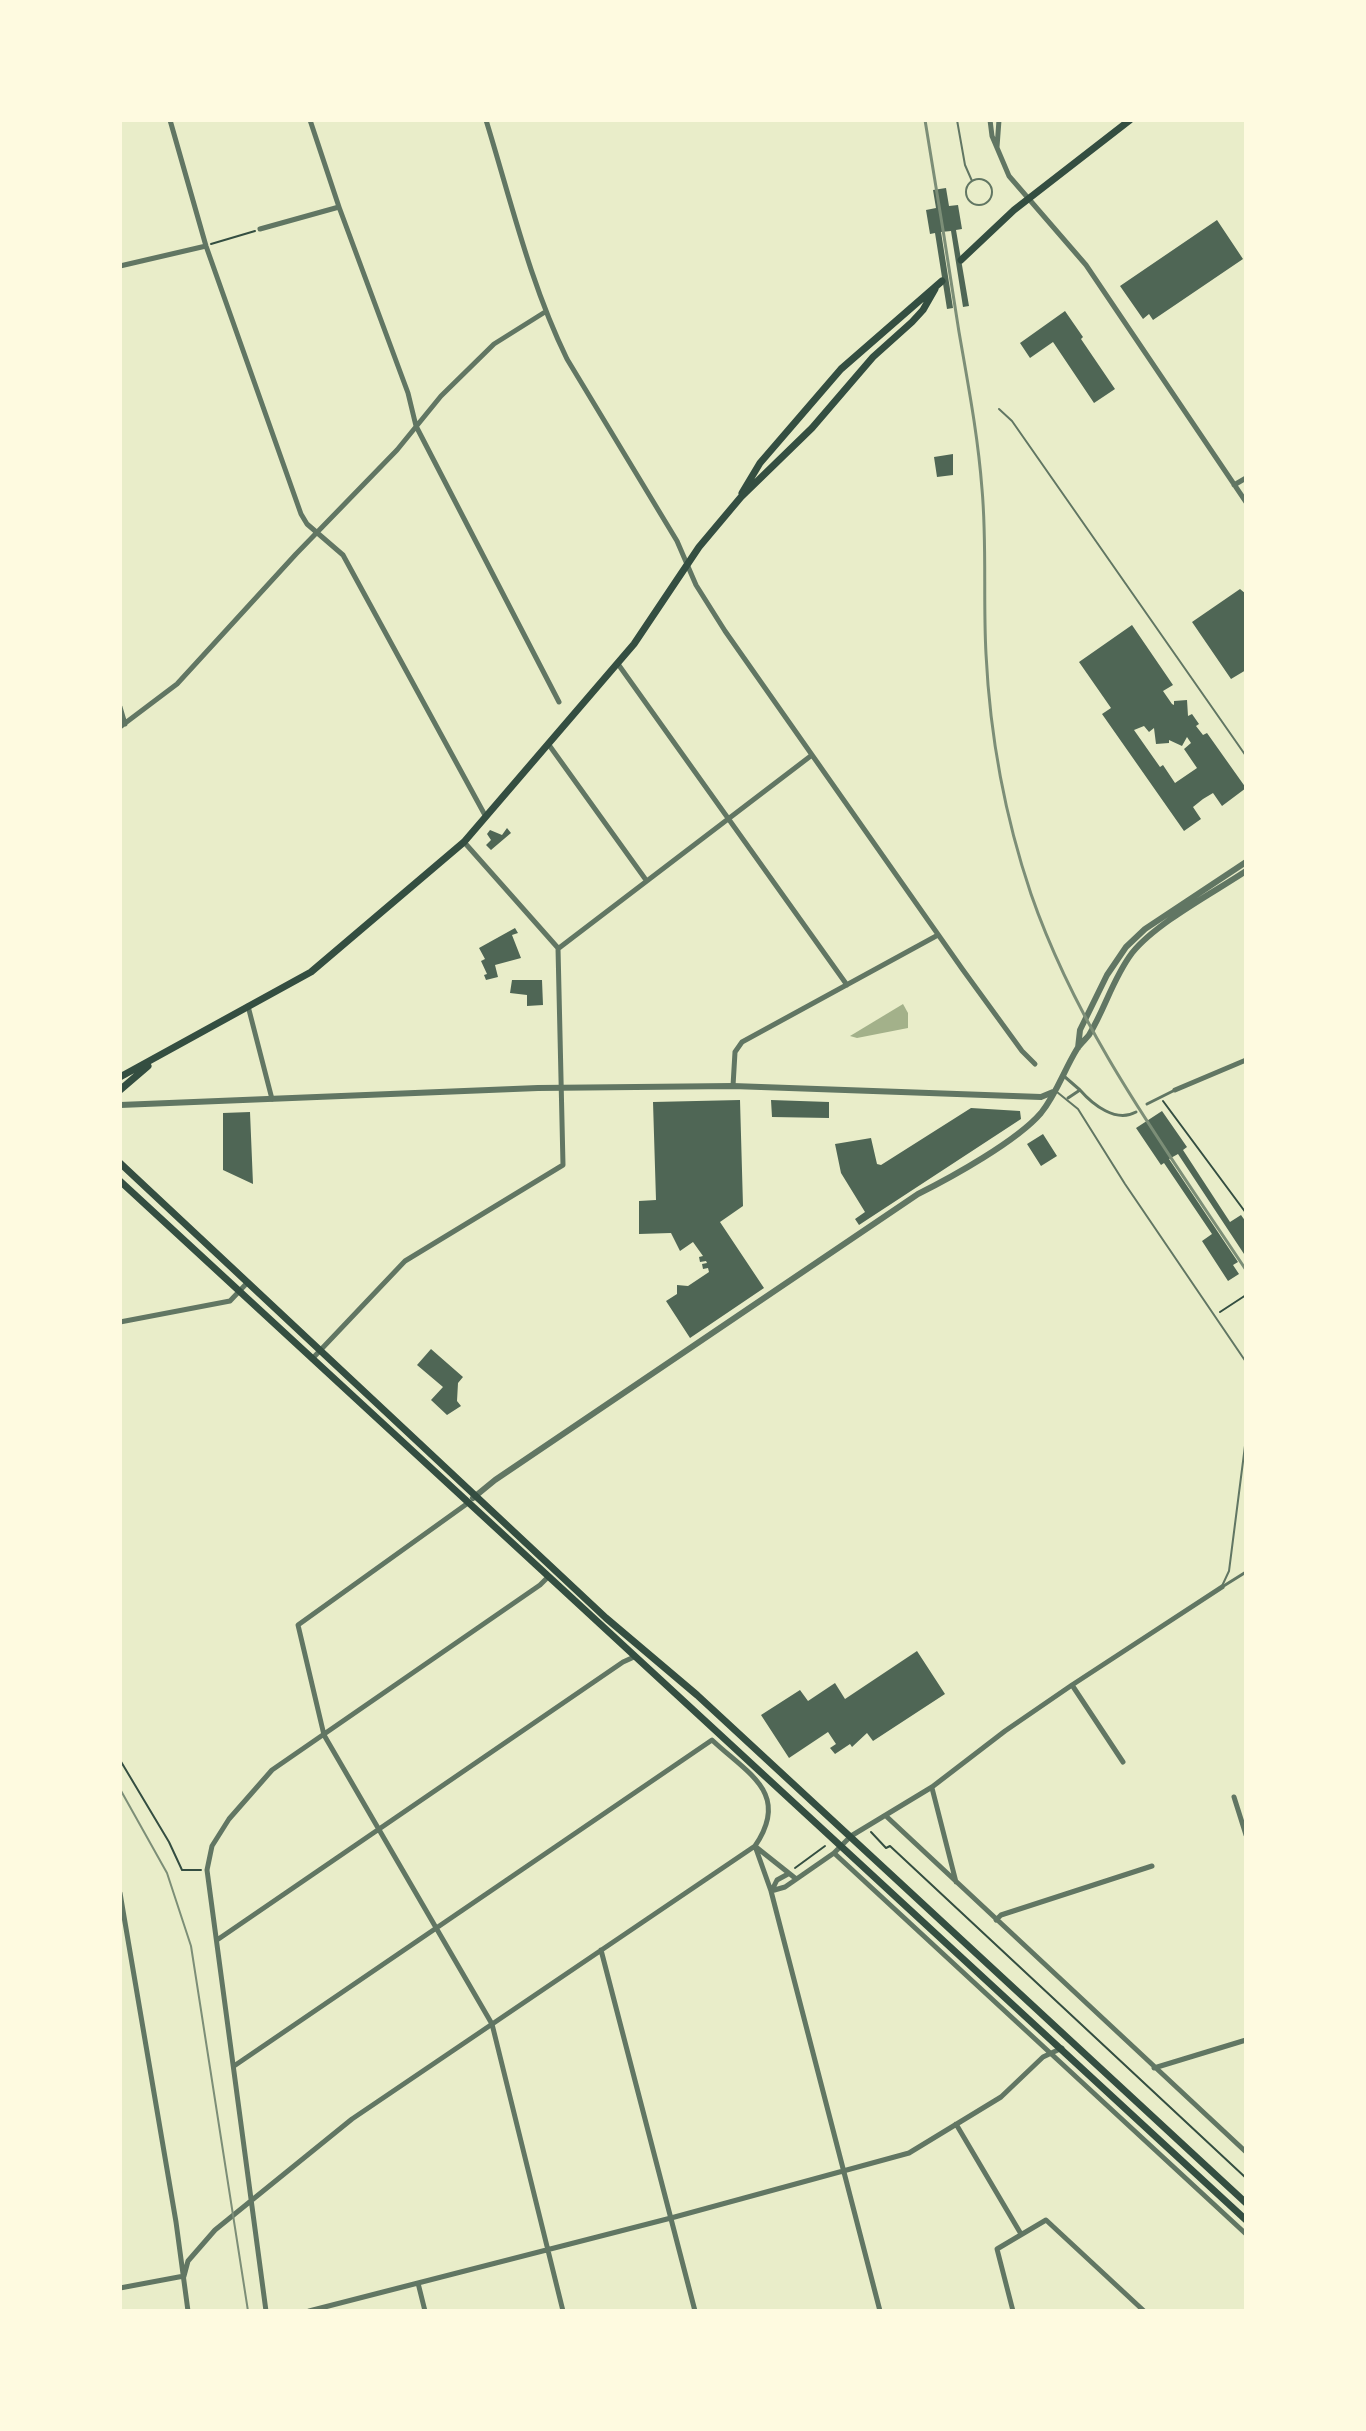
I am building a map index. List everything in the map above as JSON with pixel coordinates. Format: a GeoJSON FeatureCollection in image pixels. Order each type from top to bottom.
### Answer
{"type":"FeatureCollection","features":[{"type":"Feature","properties":{"kind":"main road"},"geometry":{"type":"LineString","coordinates":[[961,260],[1002,221],[1130,120]]}},
{"type":"Feature","properties":{"kind":"main road"},"geometry":{"type":"LineString","coordinates":[[120,1077],[322,965],[464,842],[618,664],[649,624],[687,565],[741,497],[812,428],[873,357],[918,316],[942,281]]}},
{"type":"Feature","properties":{"kind":"main road"},"geometry":{"type":"LineString","coordinates":[[741,497],[760,463],[841,369],[912,305],[935,289]]}},
{"type":"Feature","properties":{"kind":"main road"},"geometry":{"type":"LineString","coordinates":[[120,1090],[162,1055]]}},
{"type":"Feature","properties":{"kind":"main road"},"geometry":{"type":"LineString","coordinates":[[120,1163],[606,1618],[697,1695],[1246,2203]]}},
{"type":"Feature","properties":{"kind":"main road"},"geometry":{"type":"LineString","coordinates":[[120,1181],[1246,2220]]}},
{"type":"Feature","properties":{"kind":"street"},"geometry":{"type":"LineString","coordinates":[[170,120],[206,246],[301,514],[307,524],[343,555],[486,817]]}},
{"type":"Feature","properties":{"kind":"street"},"geometry":{"type":"LineString","coordinates":[[310,120],[408,393],[416,426],[559,702]]}},
{"type":"Feature","properties":{"kind":"street"},"geometry":{"type":"LineString","coordinates":[[486,120],[545,312],[567,359],[677,541],[687,565],[725,631],[938,935],[1022,1051],[1035,1064]]}},
{"type":"Feature","properties":{"kind":"street"},"geometry":{"type":"LineString","coordinates":[[990,120],[991,133],[1006,171],[1086,265],[1246,502]]}},
{"type":"Feature","properties":{"kind":"street"},"geometry":{"type":"LineString","coordinates":[[997,148],[999,120]]}},
{"type":"Feature","properties":{"kind":"street"},"geometry":{"type":"LineString","coordinates":[[260,229],[339,207]]}},
{"type":"Feature","properties":{"kind":"street"},"geometry":{"type":"LineString","coordinates":[[120,266],[206,246]]}},
{"type":"Feature","properties":{"kind":"street"},"geometry":{"type":"LineString","coordinates":[[122,725],[177,684],[397,450],[441,396],[494,344],[545,312]]}},
{"type":"Feature","properties":{"kind":"street"},"geometry":{"type":"LineString","coordinates":[[1234,485],[1246,478]]}},
{"type":"Feature","properties":{"kind":"street"},"geometry":{"type":"LineString","coordinates":[[618,664],[847,985]]}},
{"type":"Feature","properties":{"kind":"street"},"geometry":{"type":"LineString","coordinates":[[120,707],[122,725]]}},
{"type":"Feature","properties":{"kind":"street"},"geometry":{"type":"LineString","coordinates":[[549,745],[646,880]]}},
{"type":"Feature","properties":{"kind":"street"},"geometry":{"type":"LineString","coordinates":[[558,948],[812,755]]}},
{"type":"Feature","properties":{"kind":"street"},"geometry":{"type":"LineString","coordinates":[[312,1359],[405,1261],[563,1165],[558,948],[464,842]]}},
{"type":"Feature","properties":{"kind":"street"},"geometry":{"type":"LineString","coordinates":[[1078,1048],[1080,1030],[1111,968],[1126,947],[1155,922],[1246,862]]}},
{"type":"Feature","properties":{"kind":"street"},"geometry":{"type":"LineString","coordinates":[[563,2311],[492,2024],[324,1735],[298,1625],[468,1503],[495,1480],[918,1194],[945,1181],[1036,1118],[1056,1091],[1078,1048],[1088,1036],[1120,970],[1137,947],[1158,929],[1246,871]]}},
{"type":"Feature","properties":{"kind":"street"},"geometry":{"type":"LineString","coordinates":[[733,1086],[735,1052],[742,1042],[938,935]]}},
{"type":"Feature","properties":{"kind":"street"},"geometry":{"type":"LineString","coordinates":[[248,1006],[272,1100]]}},
{"type":"Feature","properties":{"kind":"street"},"geometry":{"type":"LineString","coordinates":[[1147,1104],[1246,1060]]}},
{"type":"Feature","properties":{"kind":"street"},"geometry":{"type":"LineString","coordinates":[[1063,1076],[1094,1104],[1128,1117],[1136,1112]]}},
{"type":"Feature","properties":{"kind":"street"},"geometry":{"type":"LineString","coordinates":[[120,1105],[562,1088],[733,1086],[1041,1097],[1056,1091]]}},
{"type":"Feature","properties":{"kind":"street"},"geometry":{"type":"LineString","coordinates":[[1068,1098],[1080,1090]]}},
{"type":"Feature","properties":{"kind":"street"},"geometry":{"type":"LineString","coordinates":[[120,1322],[230,1301],[247,1283]]}},
{"type":"Feature","properties":{"kind":"street"},"geometry":{"type":"LineString","coordinates":[[771,1891],[785,1887],[834,1853],[851,1836],[932,1787],[1072,1685],[1246,1572]]}},
{"type":"Feature","properties":{"kind":"street"},"geometry":{"type":"LineString","coordinates":[[266,2311],[207,1870],[212,1846],[229,1819],[272,1770],[548,1577]]}},
{"type":"Feature","properties":{"kind":"street"},"geometry":{"type":"LineString","coordinates":[[217,1940],[634,1657]]}},
{"type":"Feature","properties":{"kind":"street"},"geometry":{"type":"LineString","coordinates":[[1072,1685],[1123,1762]]}},
{"type":"Feature","properties":{"kind":"street"},"geometry":{"type":"LineString","coordinates":[[184,2276],[188,2261],[209,2236],[352,2119],[755,1846],[766,1829],[770,1806],[765,1789],[712,1740],[234,2066]]}},
{"type":"Feature","properties":{"kind":"street"},"geometry":{"type":"LineString","coordinates":[[932,1787],[956,1883]]}},
{"type":"Feature","properties":{"kind":"street"},"geometry":{"type":"LineString","coordinates":[[1234,1797],[1246,1835]]}},
{"type":"Feature","properties":{"kind":"street"},"geometry":{"type":"LineString","coordinates":[[886,1816],[1246,2152]]}},
{"type":"Feature","properties":{"kind":"street"},"geometry":{"type":"LineString","coordinates":[[755,1846],[795,1878]]}},
{"type":"Feature","properties":{"kind":"street"},"geometry":{"type":"LineString","coordinates":[[755,1846],[771,1891],[880,2311]]}},
{"type":"Feature","properties":{"kind":"street"},"geometry":{"type":"LineString","coordinates":[[834,1853],[1246,2234]]}},
{"type":"Feature","properties":{"kind":"street"},"geometry":{"type":"LineString","coordinates":[[996,1920],[1001,1915],[1152,1866]]}},
{"type":"Feature","properties":{"kind":"street"},"geometry":{"type":"LineString","coordinates":[[771,1891],[777,1880],[788,1874]]}},
{"type":"Feature","properties":{"kind":"street"},"geometry":{"type":"LineString","coordinates":[[120,1893],[188,2311]]}},
{"type":"Feature","properties":{"kind":"street"},"geometry":{"type":"LineString","coordinates":[[601,1950],[695,2311]]}},
{"type":"Feature","properties":{"kind":"street"},"geometry":{"type":"LineString","coordinates":[[1154,2068],[1246,2040]]}},
{"type":"Feature","properties":{"kind":"street"},"geometry":{"type":"LineString","coordinates":[[309,2311],[909,2153],[1001,2097],[1043,2057],[1062,2048]]}},
{"type":"Feature","properties":{"kind":"street"},"geometry":{"type":"LineString","coordinates":[[956,2124],[1021,2234]]}},
{"type":"Feature","properties":{"kind":"street"},"geometry":{"type":"LineString","coordinates":[[1013,2311],[997,2249],[1046,2220],[1144,2311]]}},
{"type":"Feature","properties":{"kind":"street"},"geometry":{"type":"LineString","coordinates":[[120,2288],[184,2276]]}},
{"type":"Feature","properties":{"kind":"street"},"geometry":{"type":"LineString","coordinates":[[418,2283],[425,2311]]}},
{"type":"Feature","properties":{"kind":"lane"},"geometry":{"type":"LineString","coordinates":[[957,120],[965,165],[972,181]]}},
{"type":"Feature","properties":{"kind":"lane"},"geometry":{"type":"LineString","coordinates":[[983,180],[990,185],[992,195],[986,204],[975,205],[967,200],[966,189],[972,181],[983,180]]}},
{"type":"Feature","properties":{"kind":"lane"},"geometry":{"type":"LineString","coordinates":[[999,409],[1021,434],[1246,756]]}},
{"type":"Feature","properties":{"kind":"lane"},"geometry":{"type":"LineString","coordinates":[[1056,1091],[1078,1109],[1246,1362]]}},
{"type":"Feature","properties":{"kind":"lane"},"geometry":{"type":"LineString","coordinates":[[1222,1587],[1229,1571],[1246,1438]]}},
{"type":"Feature","properties":{"kind":"path"},"geometry":{"type":"LineString","coordinates":[[206,246],[260,229]]}},
{"type":"Feature","properties":{"kind":"path"},"geometry":{"type":"LineString","coordinates":[[1160,1097],[1246,1213]]}},
{"type":"Feature","properties":{"kind":"path"},"geometry":{"type":"LineString","coordinates":[[1215,1316],[1246,1295]]}},
{"type":"Feature","properties":{"kind":"path"},"geometry":{"type":"LineString","coordinates":[[120,1760],[169,1842],[182,1870],[207,1870]]}},
{"type":"Feature","properties":{"kind":"path"},"geometry":{"type":"LineString","coordinates":[[867,1828],[1246,2178]]}},
{"type":"Feature","properties":{"kind":"path"},"geometry":{"type":"LineString","coordinates":[[788,1874],[824,1847],[832,1837]]}},
{"type":"Feature","properties":{"kind":"shaded area"},"geometry":{"type":"Polygon","coordinates":[[[903,1004],[908,1013],[908,1028],[857,1038],[850,1036],[903,1004]]]}},
{"type":"Feature","properties":{"kind":"building"},"geometry":{"type":"Polygon","coordinates":[[[946,188],[949,206],[958,205],[962,229],[956,230],[969,306],[963,307],[951,231],[941,232],[953,308],[947,309],[935,233],[930,234],[926,210],[936,208],[933,190],[946,188]]]}},
{"type":"Feature","properties":{"kind":"building"},"geometry":{"type":"Polygon","coordinates":[[[1217,220],[1243,259],[1153,320],[1149,314],[1143,319],[1120,286],[1217,220]]]}},
{"type":"Feature","properties":{"kind":"building"},"geometry":{"type":"Polygon","coordinates":[[[1065,311],[1115,389],[1094,403],[1053,342],[1030,358],[1020,343],[1065,311]]]}},
{"type":"Feature","properties":{"kind":"building"},"geometry":{"type":"Polygon","coordinates":[[[953,454],[953,475],[937,477],[934,457],[953,454]]]}},
{"type":"Feature","properties":{"kind":"building"},"geometry":{"type":"Polygon","coordinates":[[[1240,589],[1246,594],[1246,670],[1231,679],[1192,622],[1240,589]]]}},
{"type":"Feature","properties":{"kind":"building"},"geometry":{"type":"Polygon","coordinates":[[[1132,625],[1173,685],[1163,691],[1172,704],[1187,700],[1188,716],[1192,714],[1199,724],[1196,726],[1203,735],[1207,733],[1246,788],[1222,806],[1213,793],[1203,799],[1193,807],[1201,819],[1184,831],[1102,714],[1111,708],[1079,662],[1132,625]],[[1144,726],[1134,730],[1175,783],[1197,768],[1184,749],[1191,743],[1187,737],[1182,746],[1169,740],[1169,743],[1156,744],[1154,728],[1149,732],[1144,726]]]}},
{"type":"Feature","properties":{"kind":"building"},"geometry":{"type":"Polygon","coordinates":[[[507,828],[511,833],[491,850],[486,845],[491,840],[487,834],[490,830],[502,835],[507,828]]]}},
{"type":"Feature","properties":{"kind":"building"},"geometry":{"type":"Polygon","coordinates":[[[515,928],[518,933],[512,935],[521,958],[495,965],[498,977],[486,980],[484,975],[487,974],[481,961],[485,959],[479,948],[515,928]]]}},
{"type":"Feature","properties":{"kind":"building"},"geometry":{"type":"Polygon","coordinates":[[[512,980],[542,980],[543,1005],[527,1006],[527,995],[510,993],[512,980]]]}},
{"type":"Feature","properties":{"kind":"building"},"geometry":{"type":"Polygon","coordinates":[[[740,1100],[743,1206],[720,1222],[764,1288],[690,1338],[666,1301],[677,1294],[677,1285],[688,1286],[709,1272],[708,1268],[703,1269],[702,1264],[707,1263],[700,1262],[699,1257],[703,1256],[693,1242],[680,1251],[671,1233],[639,1234],[639,1201],[656,1200],[653,1102],[740,1100]]]}},
{"type":"Feature","properties":{"kind":"building"},"geometry":{"type":"Polygon","coordinates":[[[771,1100],[829,1102],[829,1118],[772,1117],[771,1100]]]}},
{"type":"Feature","properties":{"kind":"building"},"geometry":{"type":"Polygon","coordinates":[[[971,1108],[1020,1111],[1021,1119],[859,1225],[855,1219],[865,1212],[841,1173],[835,1144],[871,1138],[877,1164],[881,1165],[971,1108]]]}},
{"type":"Feature","properties":{"kind":"building"},"geometry":{"type":"Polygon","coordinates":[[[1162,1111],[1187,1147],[1183,1150],[1230,1222],[1241,1215],[1246,1222],[1246,1257],[1178,1154],[1169,1159],[1238,1262],[1233,1265],[1239,1274],[1228,1281],[1202,1241],[1212,1234],[1136,1128],[1162,1111]]]}},
{"type":"Feature","properties":{"kind":"building"},"geometry":{"type":"Polygon","coordinates":[[[250,1112],[253,1184],[223,1170],[223,1113],[250,1112]]]}},
{"type":"Feature","properties":{"kind":"building"},"geometry":{"type":"Polygon","coordinates":[[[1043,1134],[1057,1156],[1041,1166],[1027,1144],[1043,1134]]]}},
{"type":"Feature","properties":{"kind":"building"},"geometry":{"type":"Polygon","coordinates":[[[431,1349],[463,1377],[458,1383],[457,1401],[461,1406],[447,1415],[431,1400],[443,1387],[417,1365],[431,1349]]]}},
{"type":"Feature","properties":{"kind":"building"},"geometry":{"type":"Polygon","coordinates":[[[917,1651],[945,1694],[873,1741],[867,1733],[852,1747],[850,1744],[835,1754],[830,1748],[836,1744],[828,1732],[789,1758],[761,1715],[800,1690],[808,1701],[835,1683],[845,1699],[917,1651]]]}},
{"type":"Feature","properties":{"kind":"tram line"},"geometry":{"type":"LineString","coordinates":[[120,1789],[167,1873],[191,1946],[248,2311]]}},
{"type":"Feature","properties":{"kind":"railway"},"geometry":{"type":"LineString","coordinates":[[925,120],[980,469],[991,715],[1006,806],[1022,865],[1051,945],[1099,1042],[1155,1135],[1246,1270]]}}]}
